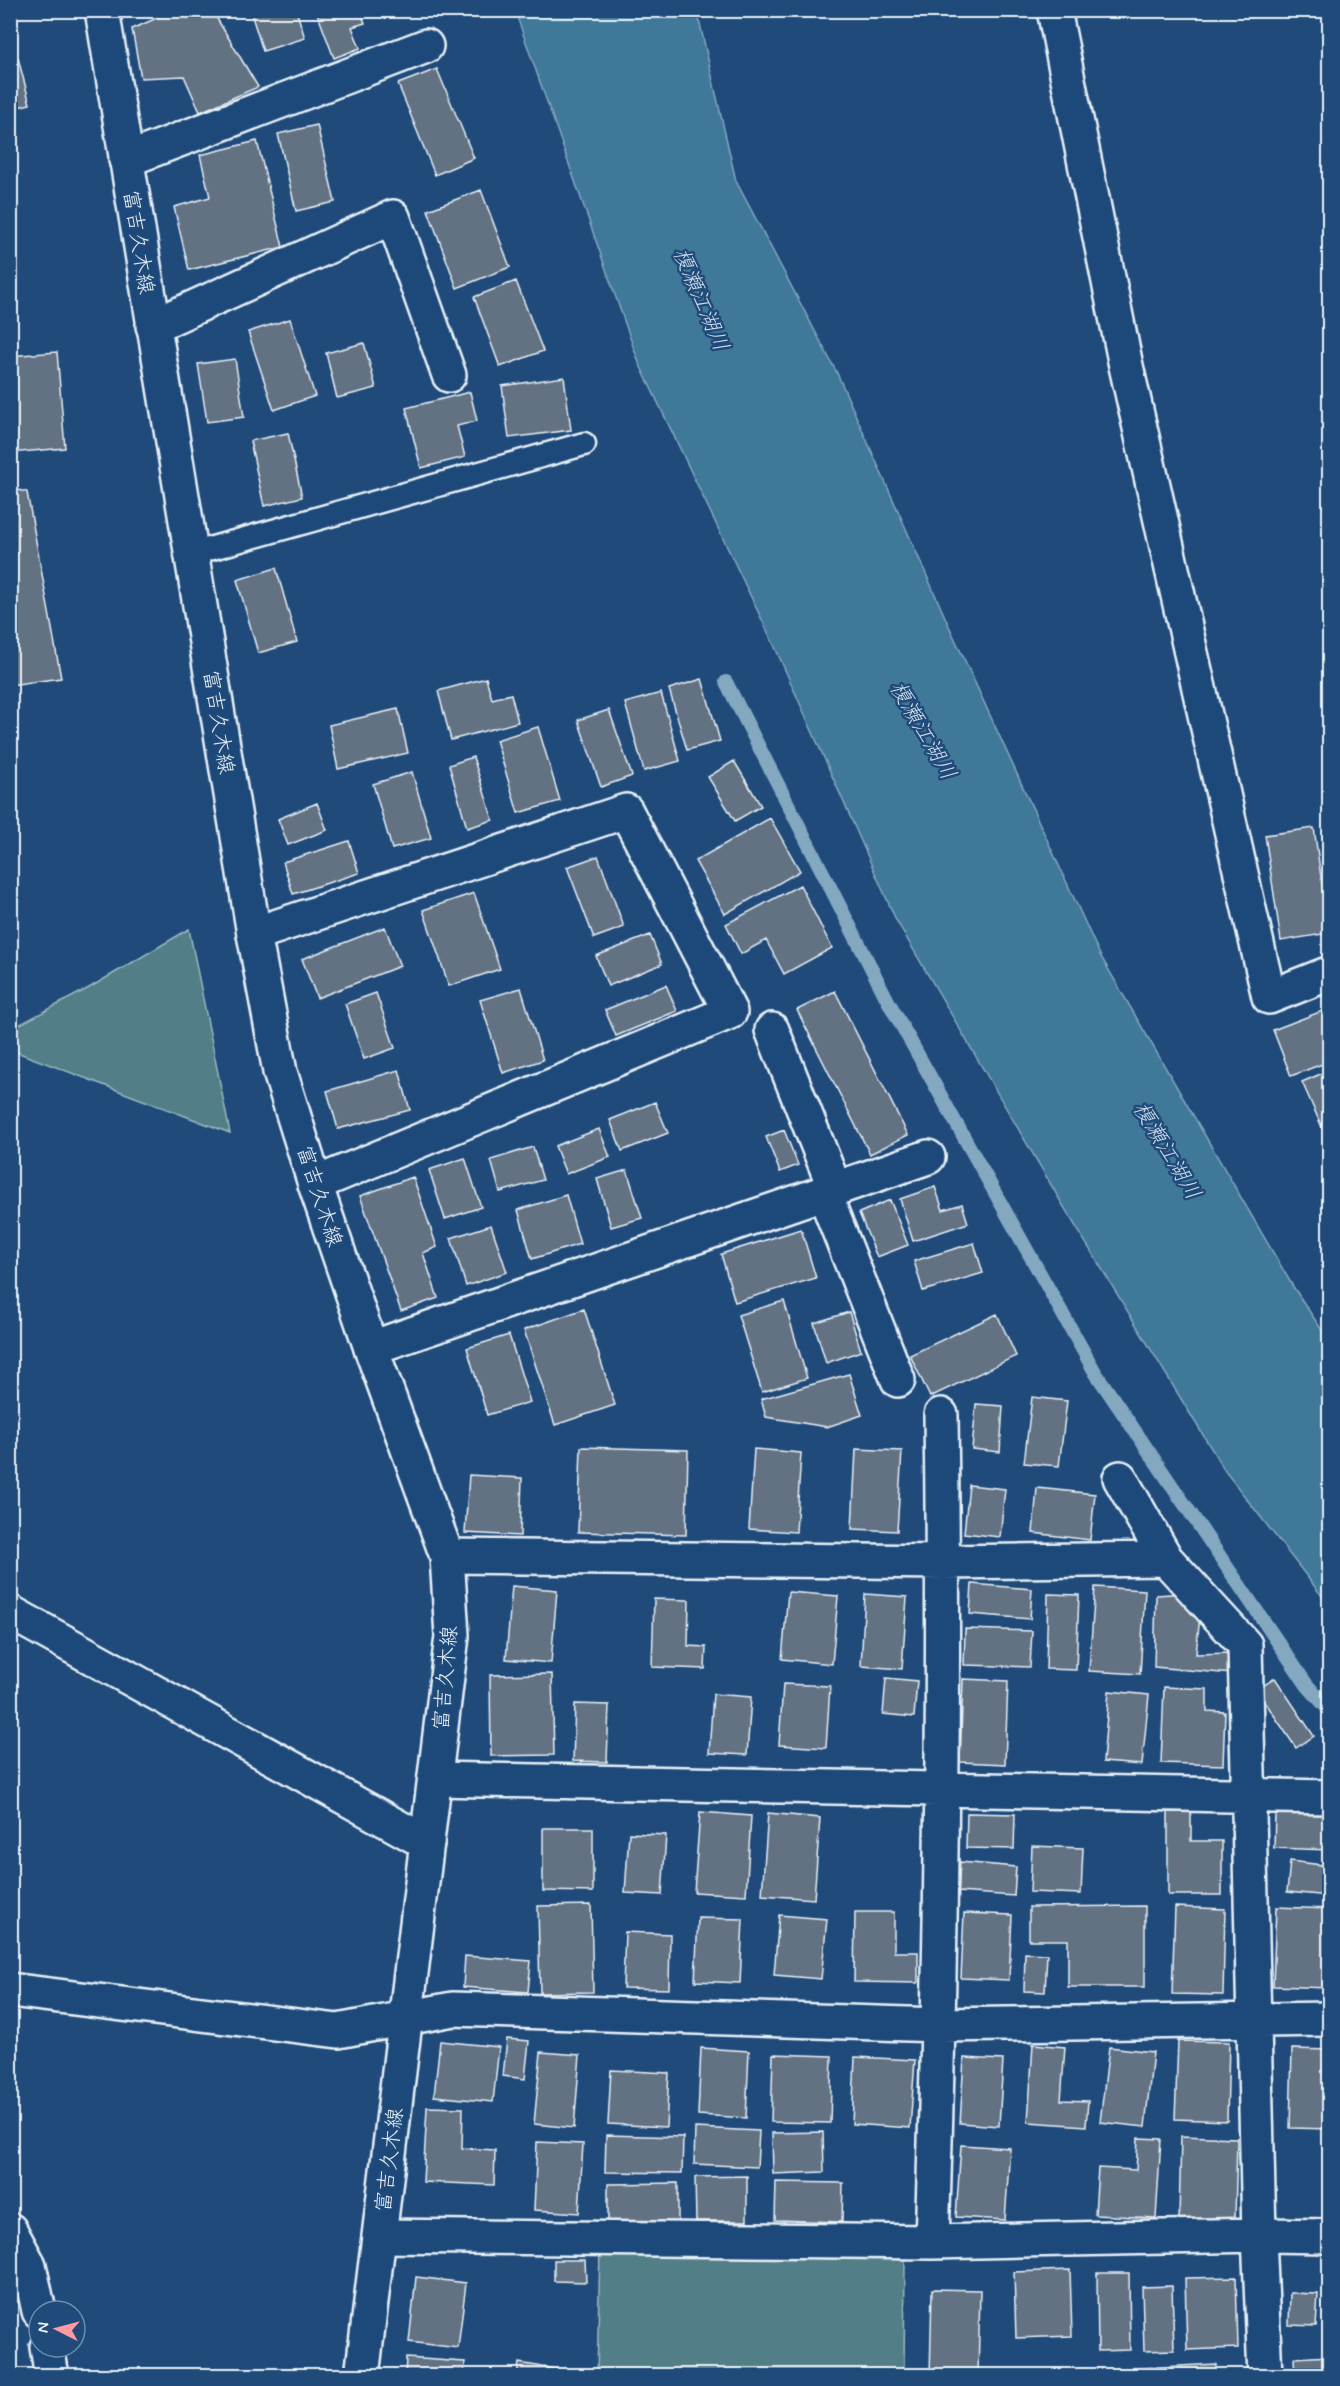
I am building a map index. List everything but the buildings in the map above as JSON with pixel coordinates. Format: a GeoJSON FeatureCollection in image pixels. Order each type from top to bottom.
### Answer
{"type":"FeatureCollection","features":[{"type":"Feature","properties":{"kind":"street","name":"富吉久木線"},"geometry":{"type":"LineString","coordinates":[[102,10],[254,934],[280,1072],[315,1184],[371,1348],[447,1556],[452,1635],[362,2376]]}},
{"type":"Feature","properties":{"kind":"street"},"geometry":{"type":"LineString","coordinates":[[1054,10],[1126,366],[1269,997],[1329,973]]}},
{"type":"Feature","properties":{"kind":"street"},"geometry":{"type":"LineString","coordinates":[[126,160],[426,46]]}},
{"type":"Feature","properties":{"kind":"street"},"geometry":{"type":"LineString","coordinates":[[153,326],[393,217],[449,375]]}},
{"type":"Feature","properties":{"kind":"street"},"geometry":{"type":"LineString","coordinates":[[254,934],[626,811],[730,1012],[315,1184]]}},
{"type":"Feature","properties":{"kind":"street"},"geometry":{"type":"LineString","coordinates":[[772,1030],[898,1380]]}},
{"type":"Feature","properties":{"kind":"street"},"geometry":{"type":"LineString","coordinates":[[371,1348],[928,1157]]}},
{"type":"Feature","properties":{"kind":"street"},"geometry":{"type":"LineString","coordinates":[[932,2242],[939,2025],[943,1562],[941,1415]]}},
{"type":"Feature","properties":{"kind":"street"},"geometry":{"type":"LineString","coordinates":[[1120,1478],[1166,1559],[1245,1645],[1256,2020],[1259,2235],[1265,2376]]}},
{"type":"Feature","properties":{"kind":"street"},"geometry":{"type":"LineString","coordinates":[[447,1556],[943,1562],[1166,1559]]}},
{"type":"Feature","properties":{"kind":"street"},"geometry":{"type":"LineString","coordinates":[[10,1612],[427,1843]]}},
{"type":"Feature","properties":{"kind":"street"},"geometry":{"type":"LineString","coordinates":[[435,1779],[1329,1797]]}},
{"type":"Feature","properties":{"kind":"street"},"geometry":{"type":"LineString","coordinates":[[10,1990],[338,2031],[453,2009],[939,2025],[1329,2019]]}},
{"type":"Feature","properties":{"kind":"street"},"geometry":{"type":"LineString","coordinates":[[10,2230],[28,2265],[36,2299]]}},
{"type":"Feature","properties":{"kind":"street"},"geometry":{"type":"LineString","coordinates":[[380,2236],[932,2242],[1259,2235],[1329,2236]]}},
{"type":"Feature","properties":{"kind":"street"},"geometry":{"type":"LineString","coordinates":[[48,2359],[52,2376]]}},
{"type":"Feature","properties":{"kind":"lane"},"geometry":{"type":"LineString","coordinates":[[191,554],[584,444]]}},
{"type":"Feature","properties":{"kind":"green space"},"geometry":{"type":"Polygon","coordinates":[[[189,929],[230,1133],[11,1050],[11,1029],[89,988],[189,929]]]}},
{"type":"Feature","properties":{"kind":"green space"},"geometry":{"type":"Polygon","coordinates":[[[600,2249],[905,2259],[904,2375],[597,2376],[600,2249]]]}},
{"type":"Feature","properties":{"kind":"water","name":"榎瀬江湖川"},"geometry":{"type":"Polygon","coordinates":[[[515,11],[697,11],[736,181],[837,373],[949,626],[1100,955],[1292,1285],[1329,1341],[1329,1605],[1225,1471],[1064,1207],[896,920],[774,645],[639,363],[515,11]]]}},
{"type":"Feature","properties":{"kind":"waterway"},"geometry":{"type":"LineString","coordinates":[[726,682],[888,1001],[1095,1372],[1307,1685],[1330,1711]]}}]}
